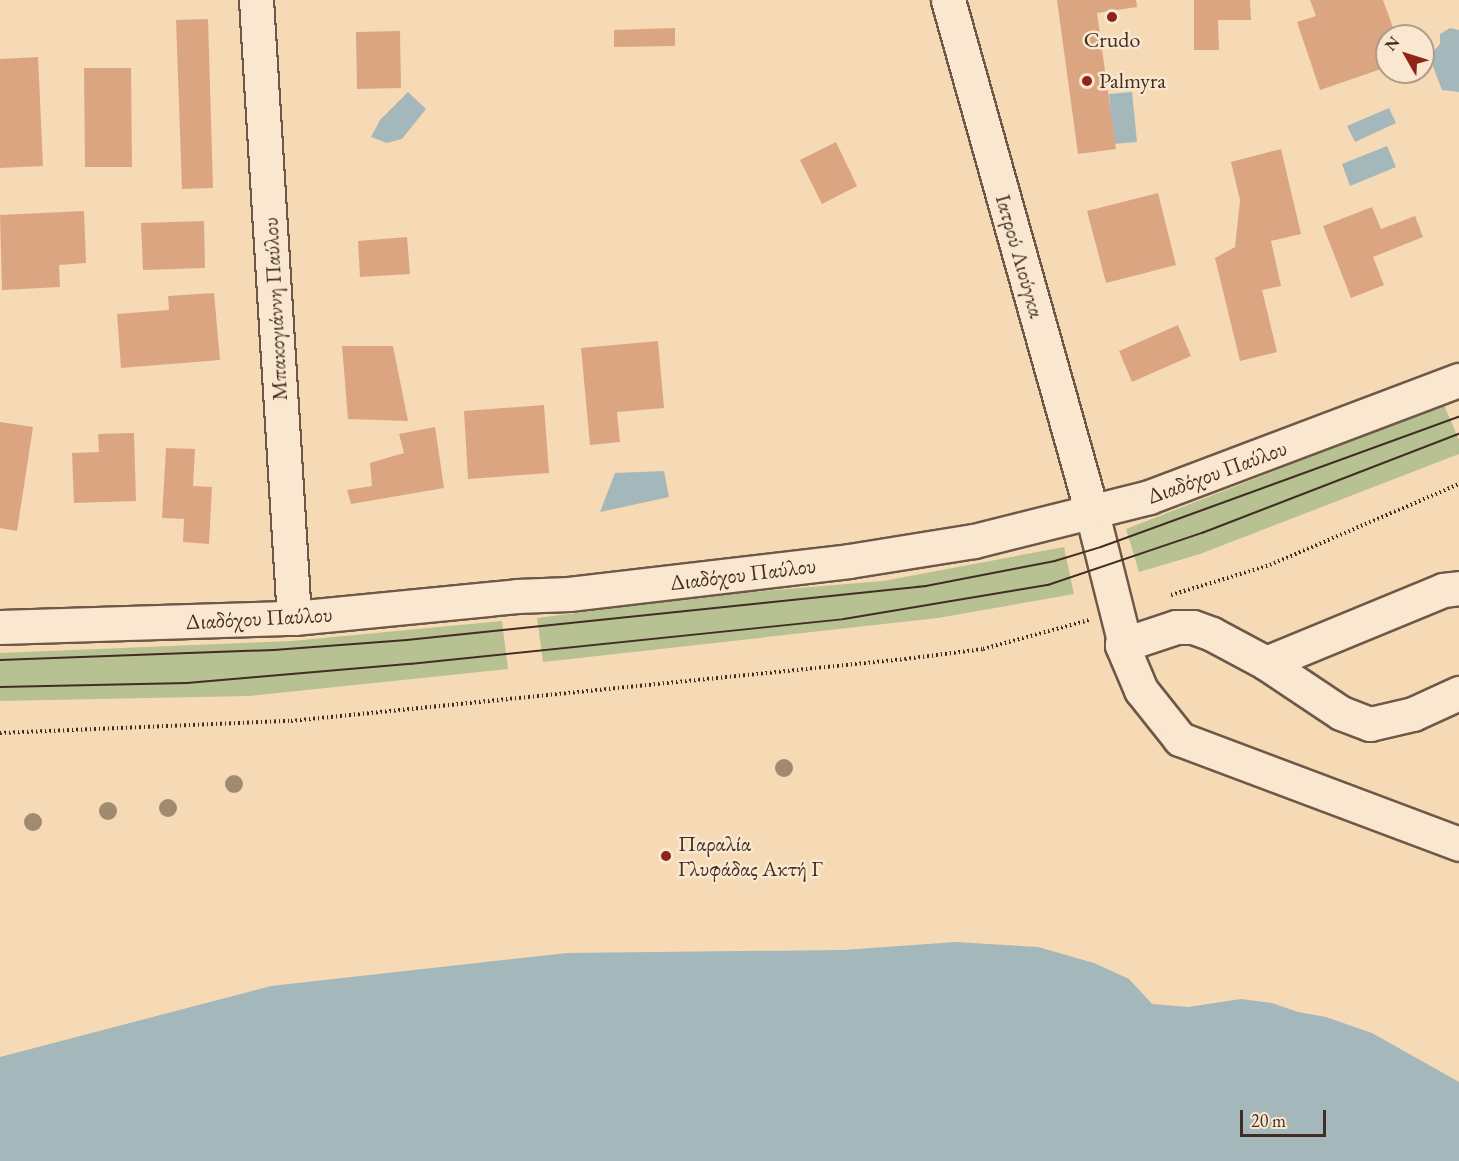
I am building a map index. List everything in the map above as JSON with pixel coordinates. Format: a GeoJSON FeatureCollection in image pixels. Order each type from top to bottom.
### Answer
{"type":"FeatureCollection","features":[{"type":"Feature","properties":{"kind":"street","name":"Μπακογιάννη Παύλου"},"geometry":{"type":"LineString","coordinates":[[256,0],[294,618]]}},
{"type":"Feature","properties":{"kind":"street","name":"Ιατρού Λιούγκα"},"geometry":{"type":"LineString","coordinates":[[948,0],[1092,513],[1123,636],[1122,645],[1141,690],[1180,739],[1459,844]]}},
{"type":"Feature","properties":{"kind":"street","name":"Διαδόχου Παύλου"},"geometry":{"type":"LineString","coordinates":[[0,627],[294,618],[517,596],[569,594],[849,561],[974,541],[1092,513],[1160,493],[1459,380]]}},
{"type":"Feature","properties":{"kind":"street"},"geometry":{"type":"LineString","coordinates":[[1266,663],[1443,590],[1459,588]]}},
{"type":"Feature","properties":{"kind":"street"},"geometry":{"type":"LineString","coordinates":[[1122,645],[1176,627],[1193,627],[1212,634],[1266,663],[1341,713],[1370,724],[1413,714],[1459,693]]}},
{"type":"Feature","properties":{"kind":"path"},"geometry":{"type":"LineString","coordinates":[[1161,598],[1270,565],[1459,484]]}},
{"type":"Feature","properties":{"kind":"path"},"geometry":{"type":"LineString","coordinates":[[0,733],[291,721],[905,659],[983,649],[1117,611]]}},
{"type":"Feature","properties":{"kind":"green space"},"geometry":{"type":"Polygon","coordinates":[[[1444,405],[1459,440],[1459,454],[1200,554],[1139,572],[1126,529],[1444,405]]]}},
{"type":"Feature","properties":{"kind":"green space"},"geometry":{"type":"Polygon","coordinates":[[[1064,547],[1074,594],[938,618],[543,662],[537,618],[727,594],[883,581],[1064,547]]]}},
{"type":"Feature","properties":{"kind":"green space"},"geometry":{"type":"Polygon","coordinates":[[[502,621],[508,669],[249,696],[0,701],[0,653],[292,641],[502,621]]]}},
{"type":"Feature","properties":{"kind":"shaded area"},"geometry":{"type":"Polygon","coordinates":[[[1450,28],[1459,30],[1459,92],[1442,90],[1435,72],[1435,49],[1440,44],[1440,34],[1450,28]]]}},
{"type":"Feature","properties":{"kind":"shaded area"},"geometry":{"type":"Polygon","coordinates":[[[408,92],[426,109],[402,139],[387,143],[371,137],[380,120],[408,92]]]}},
{"type":"Feature","properties":{"kind":"shaded area"},"geometry":{"type":"Polygon","coordinates":[[[1132,92],[1137,142],[1113,144],[1109,94],[1132,92]]]}},
{"type":"Feature","properties":{"kind":"shaded area"},"geometry":{"type":"Polygon","coordinates":[[[1389,108],[1396,123],[1355,142],[1347,126],[1389,108]]]}},
{"type":"Feature","properties":{"kind":"shaded area"},"geometry":{"type":"Polygon","coordinates":[[[1387,146],[1396,167],[1350,186],[1342,164],[1387,146]]]}},
{"type":"Feature","properties":{"kind":"shaded area"},"geometry":{"type":"Polygon","coordinates":[[[664,471],[669,497],[600,512],[615,473],[664,471]]]}},
{"type":"Feature","properties":{"kind":"shaded area"},"geometry":{"type":"Polygon","coordinates":[[[956,942],[1038,947],[1094,963],[1129,979],[1152,1004],[1188,1007],[1241,999],[1272,1003],[1298,1012],[1326,1017],[1372,1033],[1459,1082],[1459,1161],[0,1161],[0,1057],[271,986],[567,953],[843,950],[956,942]]]}},
{"type":"Feature","properties":{"kind":"building","name":"Palmyra"},"geometry":{"type":"Polygon","coordinates":[[[1057,0],[1136,0],[1137,7],[1097,13],[1116,149],[1078,154],[1057,0]]]}},
{"type":"Feature","properties":{"kind":"building"},"geometry":{"type":"Polygon","coordinates":[[[1194,0],[1250,0],[1251,20],[1218,20],[1219,50],[1194,50],[1194,0]]]}},
{"type":"Feature","properties":{"kind":"building"},"geometry":{"type":"Polygon","coordinates":[[[1310,0],[1383,0],[1392,24],[1375,24],[1375,71],[1320,90],[1297,22],[1316,16],[1310,0]]]}},
{"type":"Feature","properties":{"kind":"building"},"geometry":{"type":"Polygon","coordinates":[[[208,19],[213,188],[182,189],[176,20],[208,19]]]}},
{"type":"Feature","properties":{"kind":"building"},"geometry":{"type":"Polygon","coordinates":[[[675,28],[675,46],[614,47],[614,30],[675,28]]]}},
{"type":"Feature","properties":{"kind":"building"},"geometry":{"type":"Polygon","coordinates":[[[400,31],[401,88],[357,89],[356,32],[400,31]]]}},
{"type":"Feature","properties":{"kind":"building"},"geometry":{"type":"Polygon","coordinates":[[[38,57],[43,166],[0,168],[0,59],[38,57]]]}},
{"type":"Feature","properties":{"kind":"building"},"geometry":{"type":"Polygon","coordinates":[[[84,68],[131,68],[132,167],[85,167],[84,68]]]}},
{"type":"Feature","properties":{"kind":"building"},"geometry":{"type":"Polygon","coordinates":[[[836,142],[857,186],[822,204],[800,160],[836,142]]]}},
{"type":"Feature","properties":{"kind":"building"},"geometry":{"type":"Polygon","coordinates":[[[1281,149],[1301,234],[1271,241],[1281,286],[1262,290],[1277,352],[1240,361],[1215,258],[1235,247],[1240,200],[1231,162],[1281,149]]]}},
{"type":"Feature","properties":{"kind":"building"},"geometry":{"type":"Polygon","coordinates":[[[1158,193],[1176,265],[1106,283],[1087,211],[1158,193]]]}},
{"type":"Feature","properties":{"kind":"building"},"geometry":{"type":"Polygon","coordinates":[[[1372,207],[1381,229],[1415,216],[1423,237],[1373,257],[1384,285],[1351,298],[1323,226],[1372,207]]]}},
{"type":"Feature","properties":{"kind":"building"},"geometry":{"type":"Polygon","coordinates":[[[84,211],[86,263],[59,265],[60,287],[2,290],[0,215],[84,211]]]}},
{"type":"Feature","properties":{"kind":"building"},"geometry":{"type":"Polygon","coordinates":[[[204,221],[205,268],[143,270],[141,223],[204,221]]]}},
{"type":"Feature","properties":{"kind":"building"},"geometry":{"type":"Polygon","coordinates":[[[407,237],[410,274],[360,277],[358,241],[407,237]]]}},
{"type":"Feature","properties":{"kind":"building"},"geometry":{"type":"Polygon","coordinates":[[[214,293],[220,360],[121,368],[117,314],[169,310],[168,296],[214,293]]]}},
{"type":"Feature","properties":{"kind":"building"},"geometry":{"type":"Polygon","coordinates":[[[1178,325],[1191,356],[1132,382],[1119,351],[1178,325]]]}},
{"type":"Feature","properties":{"kind":"building"},"geometry":{"type":"Polygon","coordinates":[[[658,341],[664,408],[617,412],[620,442],[590,445],[581,348],[658,341]]]}},
{"type":"Feature","properties":{"kind":"building"},"geometry":{"type":"Polygon","coordinates":[[[342,346],[393,346],[408,421],[348,419],[342,346]]]}},
{"type":"Feature","properties":{"kind":"building"},"geometry":{"type":"Polygon","coordinates":[[[544,405],[549,473],[468,479],[464,411],[544,405]]]}},
{"type":"Feature","properties":{"kind":"building"},"geometry":{"type":"Polygon","coordinates":[[[0,422],[33,427],[17,531],[0,528],[0,422]]]}},
{"type":"Feature","properties":{"kind":"building"},"geometry":{"type":"Polygon","coordinates":[[[435,427],[444,488],[351,504],[347,490],[372,486],[370,463],[404,453],[399,434],[435,427]]]}},
{"type":"Feature","properties":{"kind":"building"},"geometry":{"type":"Polygon","coordinates":[[[134,433],[136,501],[74,503],[72,453],[99,452],[98,434],[134,433]]]}},
{"type":"Feature","properties":{"kind":"building"},"geometry":{"type":"Polygon","coordinates":[[[166,448],[195,449],[193,486],[212,487],[209,544],[183,542],[184,519],[162,518],[166,448]]]}},
{"type":"Feature","properties":{"kind":"tram line"},"geometry":{"type":"LineString","coordinates":[[0,660],[274,650],[407,640],[926,586],[1055,561],[1101,547],[1459,417]]}},
{"type":"Feature","properties":{"kind":"tram line"},"geometry":{"type":"LineString","coordinates":[[0,687],[187,683],[410,664],[844,619],[1048,585],[1202,533],[1459,434]]}},
{"type":"Feature","properties":{"kind":"place","name":"Crudo"},"geometry":{"type":"Point","coordinates":[1112,17]}},
{"type":"Feature","properties":{"kind":"place","name":"Palmyra"},"geometry":{"type":"Point","coordinates":[1087,81]}},
{"type":"Feature","properties":{"kind":"place","name":"Παραλία Γλυφάδας Ακτή Γ"},"geometry":{"type":"Point","coordinates":[666,856]}}]}
